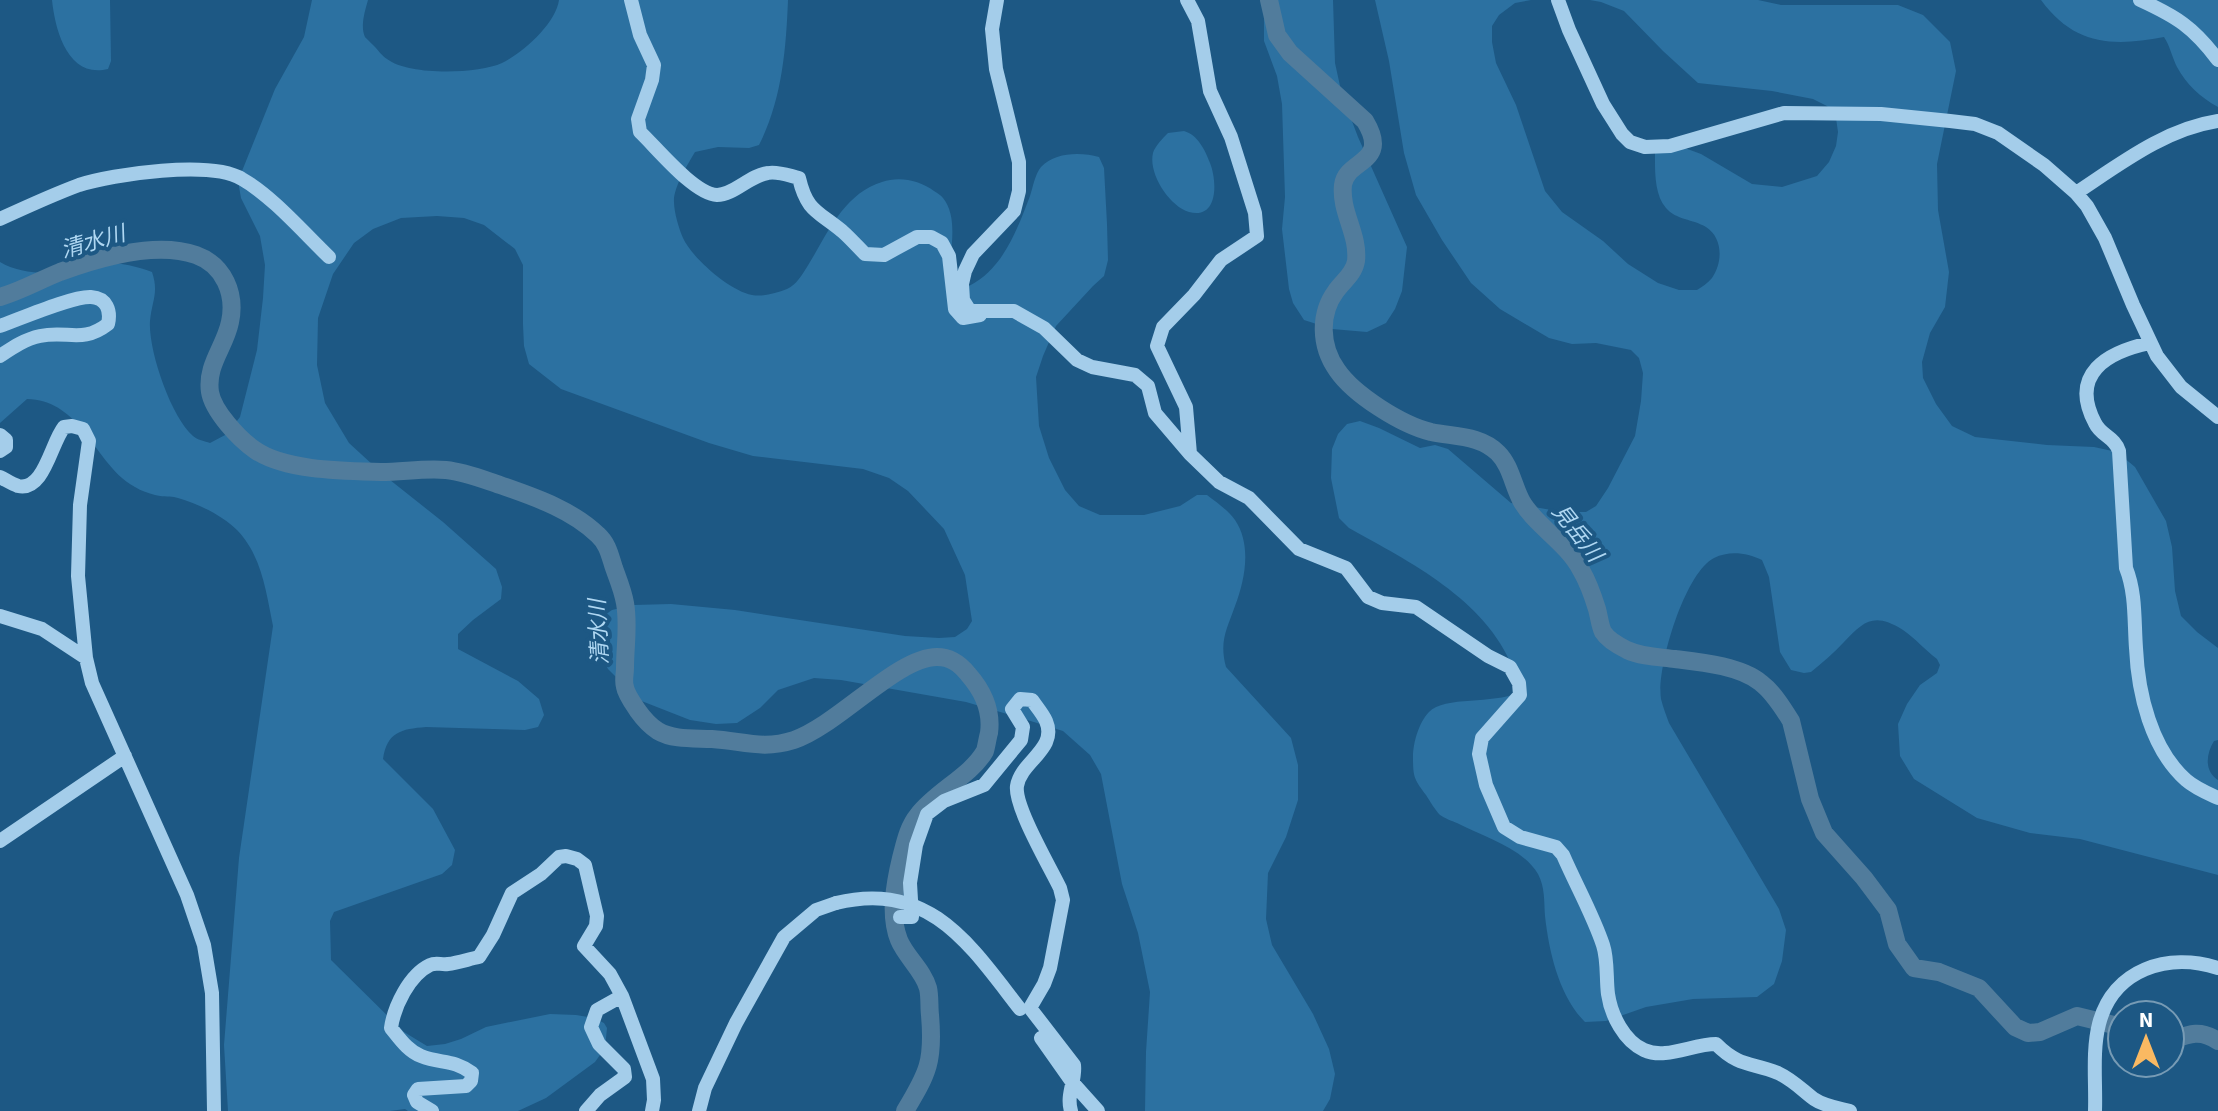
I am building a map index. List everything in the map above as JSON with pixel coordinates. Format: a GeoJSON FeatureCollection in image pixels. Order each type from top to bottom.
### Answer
{"type":"FeatureCollection","features":[{"type":"Feature","properties":{"kind":"street"},"geometry":{"type":"LineString","coordinates":[[631,0],[640,35],[654,65],[638,119],[640,132],[697,188],[717,195],[733,190],[748,179],[771,172],[799,178],[803,194],[813,211],[842,231],[865,254],[884,255],[917,237],[931,237],[942,243],[949,256],[955,309],[963,318],[987,311]]}},
{"type":"Feature","properties":{"kind":"street"},"geometry":{"type":"LineString","coordinates":[[997,0],[992,29],[996,69],[1019,162],[1019,191],[1014,211],[973,254],[965,271],[963,300],[970,311],[1014,311],[1044,328],[1077,360],[1092,367],[1135,375],[1148,386],[1155,413],[1190,454],[1219,482],[1249,498],[1299,549],[1346,568],[1368,597],[1382,603],[1416,607],[1488,656],[1510,667],[1519,683],[1520,695],[1482,738],[1479,754],[1486,785],[1504,827],[1520,837],[1556,847],[1563,855],[1604,948],[1608,998],[1617,1022],[1629,1039],[1645,1050],[1668,1053],[1700,1044],[1716,1044],[1742,1064],[1776,1072],[1795,1082],[1816,1101],[1850,1111]]}},
{"type":"Feature","properties":{"kind":"street"},"geometry":{"type":"LineString","coordinates":[[1187,0],[1198,21],[1210,91],[1231,137],[1255,213],[1257,236],[1221,260],[1194,295],[1163,327],[1157,346],[1186,407],[1190,454]]}},
{"type":"Feature","properties":{"kind":"street"},"geometry":{"type":"LineString","coordinates":[[1558,0],[1603,104],[1622,134],[1630,142],[1645,147],[1670,146],[1784,113],[1881,114],[1975,124],[1998,133],[2044,165],[2087,206],[2105,238],[2150,343],[2166,370],[2181,387],[2218,417]]}},
{"type":"Feature","properties":{"kind":"street"},"geometry":{"type":"LineString","coordinates":[[2140,0],[2183,22],[2203,40],[2218,60]]}},
{"type":"Feature","properties":{"kind":"street"},"geometry":{"type":"LineString","coordinates":[[2076,193],[2165,137],[2218,121]]}},
{"type":"Feature","properties":{"kind":"street"},"geometry":{"type":"LineString","coordinates":[[0,219],[82,184],[190,169],[224,171],[240,177],[258,190],[329,257]]}},
{"type":"Feature","properties":{"kind":"street"},"geometry":{"type":"LineString","coordinates":[[0,326],[90,297],[99,299],[110,313],[108,324],[86,336],[44,335],[0,356]]}},
{"type":"Feature","properties":{"kind":"street"},"geometry":{"type":"LineString","coordinates":[[2150,343],[2130,347],[2095,368],[2089,377],[2086,399],[2095,424],[2117,444],[2119,451],[2126,568],[2132,583],[2136,658],[2154,732],[2172,766],[2188,782],[2218,798]]}},
{"type":"Feature","properties":{"kind":"street"},"geometry":{"type":"LineString","coordinates":[[0,477],[17,486],[27,486],[37,481],[64,427],[83,429],[89,441],[78,533],[78,576],[86,658],[92,683],[187,895],[204,945],[212,993],[214,1111]]}},
{"type":"Feature","properties":{"kind":"street"},"geometry":{"type":"LineString","coordinates":[[0,435],[6,440],[6,447],[0,451]]}},
{"type":"Feature","properties":{"kind":"street"},"geometry":{"type":"LineString","coordinates":[[0,616],[42,629],[86,658]]}},
{"type":"Feature","properties":{"kind":"street"},"geometry":{"type":"LineString","coordinates":[[900,917],[912,917],[910,883],[916,845],[927,814],[944,801],[984,785],[1021,740],[1023,727],[1012,709],[1020,699],[1032,700],[1046,720],[1048,732],[1045,746],[1021,776],[1017,786],[1019,803],[1063,900],[1050,968],[1030,1008],[1074,1065],[1068,1102],[1071,1111]]}},
{"type":"Feature","properties":{"kind":"street"},"geometry":{"type":"LineString","coordinates":[[0,841],[125,756]]}},
{"type":"Feature","properties":{"kind":"street"},"geometry":{"type":"LineString","coordinates":[[432,1111],[417,1102],[414,1095],[418,1089],[466,1086],[471,1081],[472,1073],[461,1065],[423,1057],[411,1050],[391,1028],[393,1014],[408,986],[433,963],[446,965],[479,957],[512,893],[541,874],[559,857],[566,856],[585,865],[597,916],[596,926],[584,946],[610,974],[622,996],[653,1079],[652,1111]]}},
{"type":"Feature","properties":{"kind":"street"},"geometry":{"type":"LineString","coordinates":[[699,1111],[705,1088],[736,1023],[784,937],[816,910],[853,899],[890,900],[907,904],[932,914],[954,929],[1098,1111]]}},
{"type":"Feature","properties":{"kind":"street"},"geometry":{"type":"LineString","coordinates":[[2095,1111],[2096,1039],[2103,1012],[2119,988],[2154,965],[2181,961],[2218,968]]}},
{"type":"Feature","properties":{"kind":"street"},"geometry":{"type":"LineString","coordinates":[[586,1111],[600,1095],[625,1077],[624,1069],[599,1044],[591,1027],[597,1010],[622,996]]}},
{"type":"Feature","properties":{"kind":"shaded area"},"geometry":{"type":"Polygon","coordinates":[[[52,0],[110,0],[111,61],[108,69],[83,67],[73,59],[60,38],[52,0]]]}},
{"type":"Feature","properties":{"kind":"shaded area"},"geometry":{"type":"Polygon","coordinates":[[[312,0],[368,0],[363,28],[365,37],[383,56],[397,65],[444,72],[491,67],[510,58],[545,27],[559,0],[788,0],[778,93],[759,145],[749,148],[718,147],[695,152],[674,196],[680,230],[694,255],[733,287],[752,295],[770,294],[793,285],[846,206],[868,188],[895,179],[922,184],[938,193],[948,205],[952,223],[949,270],[969,286],[981,279],[1000,259],[1020,222],[1041,167],[1053,158],[1068,154],[1099,157],[1104,168],[1108,260],[1104,276],[1056,326],[1043,356],[1036,377],[1039,426],[1049,458],[1065,490],[1079,506],[1100,515],[1144,515],[1180,506],[1197,495],[1207,495],[1229,513],[1240,530],[1245,551],[1244,574],[1225,635],[1224,658],[1226,667],[1291,738],[1298,765],[1298,800],[1286,837],[1268,873],[1266,919],[1272,945],[1313,1014],[1329,1049],[1335,1074],[1330,1099],[1323,1111],[1145,1111],[1150,992],[1138,933],[1122,884],[1101,774],[1090,755],[1063,731],[966,702],[814,678],[778,690],[760,708],[737,723],[716,724],[690,720],[639,700],[608,669],[599,652],[598,631],[603,616],[612,610],[634,605],[671,604],[735,610],[905,636],[955,637],[972,621],[965,575],[944,529],[908,491],[889,478],[863,469],[753,456],[561,389],[529,364],[524,346],[523,265],[515,249],[484,225],[464,218],[437,216],[401,218],[373,229],[354,243],[333,274],[318,318],[317,365],[325,403],[349,443],[496,569],[502,587],[501,599],[458,634],[458,649],[518,681],[539,699],[544,715],[538,727],[525,730],[426,727],[402,731],[392,738],[383,759],[433,809],[455,850],[452,865],[442,874],[334,912],[330,921],[331,960],[404,1032],[427,1046],[461,1039],[486,1027],[550,1014],[594,1018],[604,1023],[607,1028],[605,1048],[595,1062],[546,1098],[518,1111],[228,1111],[224,1045],[239,858],[273,626],[265,588],[258,563],[237,530],[193,503],[150,494],[130,484],[111,467],[81,428],[58,408],[27,399],[0,423],[0,262],[17,269],[45,273],[104,263],[125,264],[152,272],[155,291],[150,333],[169,399],[185,427],[195,437],[210,443],[227,434],[240,417],[257,350],[265,265],[260,236],[241,198],[238,181],[275,89],[304,37],[312,0]]]}},
{"type":"Feature","properties":{"kind":"shaded area"},"geometry":{"type":"Polygon","coordinates":[[[1264,0],[1333,0],[1335,63],[1342,95],[1407,247],[1402,291],[1395,309],[1386,323],[1367,332],[1332,329],[1304,320],[1293,303],[1282,229],[1285,197],[1282,104],[1277,76],[1264,41],[1264,0]]]}},
{"type":"Feature","properties":{"kind":"shaded area"},"geometry":{"type":"Polygon","coordinates":[[[1375,0],[1531,0],[1515,3],[1499,15],[1492,26],[1492,42],[1496,63],[1516,105],[1545,191],[1562,212],[1603,241],[1628,264],[1658,283],[1679,290],[1697,290],[1709,282],[1716,272],[1720,251],[1712,232],[1701,224],[1675,215],[1662,202],[1656,182],[1655,153],[1674,144],[1701,154],[1752,184],[1782,187],[1817,176],[1829,162],[1836,146],[1836,118],[1827,106],[1813,99],[1698,83],[1624,11],[1590,0],[1758,0],[1781,5],[1898,5],[1923,15],[1950,42],[1956,71],[1937,164],[1938,210],[1949,272],[1945,307],[1930,333],[1922,362],[1923,378],[1952,426],[1975,437],[2094,447],[2117,452],[2135,467],[2166,521],[2181,616],[2218,648],[2218,740],[2211,746],[2208,762],[2210,772],[2218,780],[2218,875],[2080,839],[2030,833],[1977,818],[1914,779],[1900,756],[1898,724],[1920,685],[1937,673],[1940,665],[1937,659],[1903,630],[1877,620],[1864,624],[1811,672],[1791,670],[1780,652],[1769,577],[1762,560],[1744,554],[1726,554],[1714,558],[1703,567],[1683,601],[1663,666],[1661,699],[1669,723],[1779,909],[1786,930],[1782,961],[1774,984],[1757,997],[1693,999],[1646,1007],[1606,1021],[1585,1022],[1568,1000],[1557,973],[1538,874],[1512,850],[1440,815],[1414,774],[1415,739],[1429,712],[1446,704],[1517,693],[1513,668],[1484,622],[1465,602],[1420,569],[1349,528],[1339,518],[1331,478],[1332,449],[1338,434],[1347,424],[1360,421],[1420,448],[1435,445],[1448,449],[1511,503],[1563,512],[1586,512],[1596,506],[1608,488],[1635,436],[1643,373],[1639,358],[1631,350],[1596,343],[1572,344],[1549,338],[1500,309],[1471,283],[1416,195],[1404,153],[1375,0]]]}},
{"type":"Feature","properties":{"kind":"shaded area"},"geometry":{"type":"Polygon","coordinates":[[[2041,0],[2218,0],[2218,107],[2200,95],[2185,79],[2164,37],[2127,42],[2095,39],[2067,26],[2041,0]]]}},
{"type":"Feature","properties":{"kind":"shaded area"},"geometry":{"type":"Polygon","coordinates":[[[1184,131],[1200,144],[1212,170],[1214,188],[1211,204],[1199,213],[1189,212],[1174,203],[1157,179],[1152,161],[1155,148],[1168,133],[1184,131]]]}},
{"type":"Feature","properties":{"kind":"waterway","name":"見岳川"},"geometry":{"type":"LineString","coordinates":[[1269,0],[1277,35],[1290,53],[1365,121],[1372,135],[1370,153],[1351,170],[1343,185],[1344,204],[1355,242],[1355,266],[1330,300],[1324,320],[1327,351],[1345,380],[1367,399],[1406,423],[1431,432],[1475,440],[1498,453],[1528,511],[1568,551],[1581,570],[1603,632],[1608,638],[1639,654],[1708,663],[1743,672],[1770,691],[1791,721],[1810,799],[1824,833],[1888,910],[1897,944],[1914,968],[1939,972],[1979,988],[2015,1027],[2028,1033],[2040,1032],[2077,1016],[2106,1023]]}},
{"type":"Feature","properties":{"kind":"waterway","name":"清水川"},"geometry":{"type":"LineString","coordinates":[[0,297],[75,267],[127,253],[180,251],[206,260],[221,273],[231,301],[230,322],[213,365],[210,392],[216,408],[235,432],[268,457],[299,466],[366,472],[438,470],[467,474],[539,499],[587,526],[606,546],[624,599],[627,619],[626,690],[644,719],[664,734],[753,744],[783,743],[811,732],[886,679],[921,660],[942,657],[962,667],[978,687],[988,709],[990,725],[985,751],[915,820],[909,830],[895,888],[896,930],[902,946],[928,988],[931,1031],[928,1066],[905,1111]]}},
{"type":"Feature","properties":{"kind":"waterway","name":"見岳川"},"geometry":{"type":"LineString","coordinates":[[2186,1035],[2206,1035],[2218,1041]]}}]}
